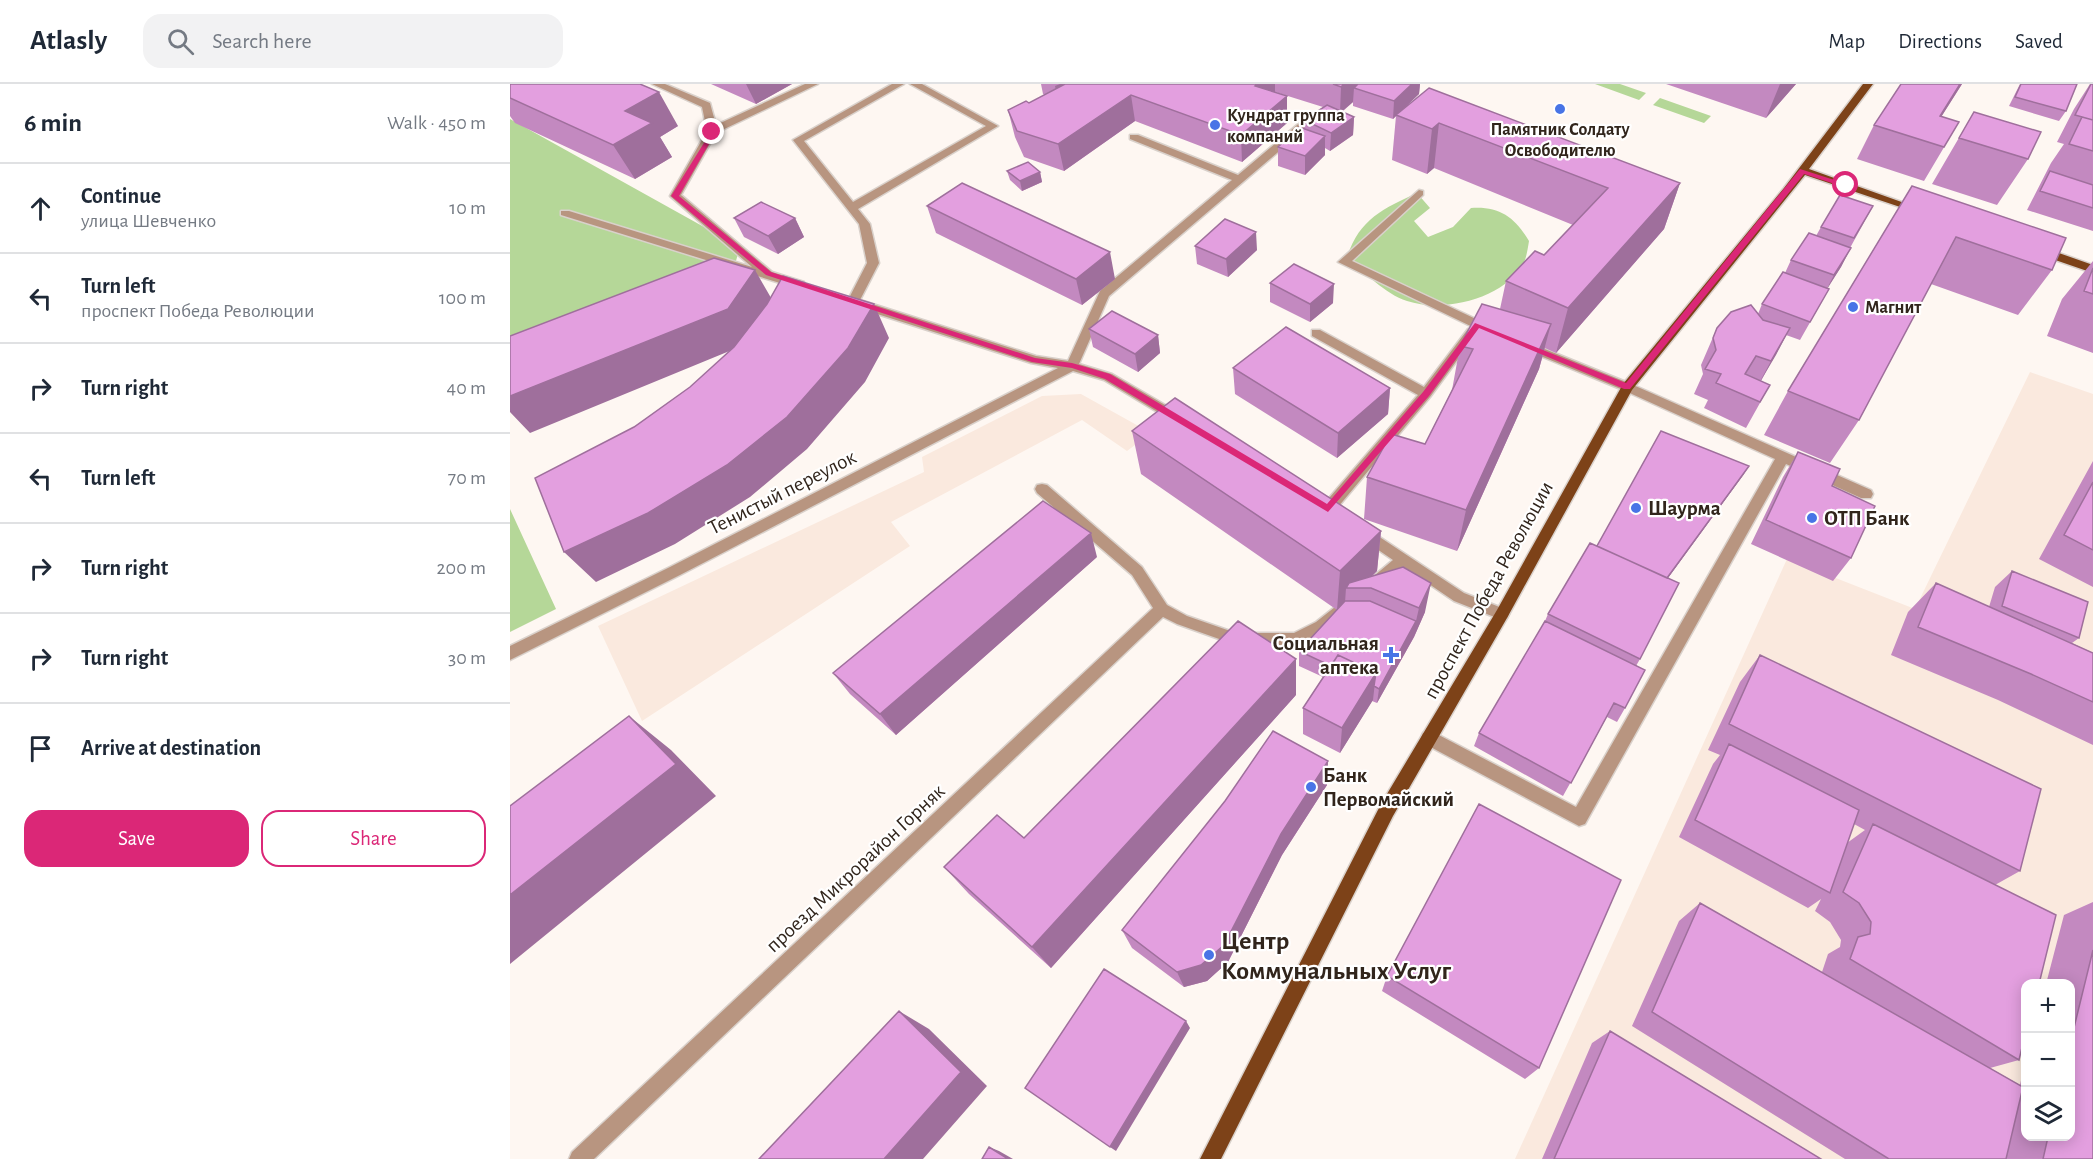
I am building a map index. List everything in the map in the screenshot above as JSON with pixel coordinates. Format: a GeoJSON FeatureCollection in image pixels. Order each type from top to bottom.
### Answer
{"type":"FeatureCollection","features":[{"type":"Feature","properties":{"kind":"main road","name":"проспект Победа Революции"},"geometry":{"type":"LineString","coordinates":[[1210,1159],[1387,810],[1502,614],[1627,387],[1803,171],[1868,84]]}},
{"type":"Feature","properties":{"kind":"main road"},"geometry":{"type":"LineString","coordinates":[[1803,171],[1936,216]]}},
{"type":"Feature","properties":{"kind":"main road"},"geometry":{"type":"LineString","coordinates":[[2026,246],[2093,269]]}},
{"type":"Feature","properties":{"kind":"street"},"geometry":{"type":"LineString","coordinates":[[657,84],[707,105],[712,132]]}},
{"type":"Feature","properties":{"kind":"street"},"geometry":{"type":"LineString","coordinates":[[768,273],[675,196],[712,132],[813,84]]}},
{"type":"Feature","properties":{"kind":"street"},"geometry":{"type":"LineString","coordinates":[[898,84],[798,140],[864,224],[873,263],[848,301],[1035,360],[1072,366],[1107,376],[1188,424]]}},
{"type":"Feature","properties":{"kind":"street"},"geometry":{"type":"LineString","coordinates":[[851,208],[993,126],[915,84]]}},
{"type":"Feature","properties":{"kind":"street"},"geometry":{"type":"LineString","coordinates":[[1072,366],[1104,294],[1314,116]]}},
{"type":"Feature","properties":{"kind":"street"},"geometry":{"type":"LineString","coordinates":[[1134,137],[1240,179]]}},
{"type":"Feature","properties":{"kind":"street"},"geometry":{"type":"LineString","coordinates":[[1419,193],[1344,262],[1478,325],[1627,387],[1866,494]]}},
{"type":"Feature","properties":{"kind":"street"},"geometry":{"type":"LineString","coordinates":[[565,213],[725,263],[768,273],[812,289]]}},
{"type":"Feature","properties":{"kind":"street"},"geometry":{"type":"LineString","coordinates":[[1478,325],[1333,512],[1459,597],[1502,614]]}},
{"type":"Feature","properties":{"kind":"street"},"geometry":{"type":"LineString","coordinates":[[1316,333],[1426,394]]}},
{"type":"Feature","properties":{"kind":"street","name":"Тенистый переулок"},"geometry":{"type":"LineString","coordinates":[[510,653],[1072,366]]}},
{"type":"Feature","properties":{"kind":"street"},"geometry":{"type":"LineString","coordinates":[[1429,738],[1580,818],[1784,456]]}},
{"type":"Feature","properties":{"kind":"street"},"geometry":{"type":"LineString","coordinates":[[1042,489],[1137,571],[1162,609],[1182,620],[1236,639],[1296,639],[1321,626],[1403,560]]}},
{"type":"Feature","properties":{"kind":"street","name":"проезд Микрорайон Горняк"},"geometry":{"type":"LineString","coordinates":[[579,1159],[1162,609]]}},
{"type":"Feature","properties":{"kind":"shaded area"},"geometry":{"type":"Polygon","coordinates":[[[2030,372],[2093,394],[2093,1159],[1515,1159],[1787,559],[1915,609],[2030,372]]]}},
{"type":"Feature","properties":{"kind":"shaded area"},"geometry":{"type":"Polygon","coordinates":[[[1081,394],[1151,433],[1127,451],[1082,420],[891,522],[910,546],[642,721],[598,626],[924,472],[922,457],[1042,396],[1081,394]]]}},
{"type":"Feature","properties":{"kind":"green space"},"geometry":{"type":"Polygon","coordinates":[[[1595,84],[1620,84],[1646,93],[1639,100],[1595,84]]]}},
{"type":"Feature","properties":{"kind":"green space"},"geometry":{"type":"Polygon","coordinates":[[[1660,98],[1711,116],[1704,123],[1653,105],[1660,98]]]}},
{"type":"Feature","properties":{"kind":"green space"},"geometry":{"type":"Polygon","coordinates":[[[510,119],[740,247],[731,278],[510,364],[510,119]]]}},
{"type":"Feature","properties":{"kind":"green space"},"geometry":{"type":"Polygon","coordinates":[[[1417,193],[1430,208],[1414,221],[1428,237],[1453,227],[1471,208],[1498,211],[1512,219],[1529,241],[1525,260],[1516,273],[1504,285],[1473,300],[1456,304],[1422,304],[1399,298],[1347,258],[1358,234],[1365,225],[1383,210],[1417,193]]]}},
{"type":"Feature","properties":{"kind":"green space"},"geometry":{"type":"Polygon","coordinates":[[[510,509],[556,609],[510,632],[510,509]]]}},
{"type":"Feature","properties":{"kind":"building"},"geometry":{"type":"Polygon","coordinates":[[[510,84],[640,84],[659,92],[625,111],[652,123],[613,145],[510,98],[510,84]]]}},
{"type":"Feature","properties":{"kind":"building"},"geometry":{"type":"Polygon","coordinates":[[[1065,84],[1257,84],[1255,86],[1287,96],[1241,135],[1131,95],[1058,144],[1017,131],[1008,110],[1026,101],[1029,103],[1065,84]]]}},
{"type":"Feature","properties":{"kind":"building"},"geometry":{"type":"Polygon","coordinates":[[[1358,84],[1412,84],[1394,101],[1354,88],[1358,84]]]}},
{"type":"Feature","properties":{"kind":"building"},"geometry":{"type":"Polygon","coordinates":[[[1901,84],[1960,84],[1940,116],[1959,122],[1944,147],[1874,125],[1901,84]]]}},
{"type":"Feature","properties":{"kind":"building"},"geometry":{"type":"Polygon","coordinates":[[[2021,84],[2077,84],[2066,111],[2015,97],[2021,84]]]}},
{"type":"Feature","properties":{"kind":"building"},"geometry":{"type":"Polygon","coordinates":[[[2093,84],[2093,120],[2075,115],[2093,84]]]}},
{"type":"Feature","properties":{"kind":"building"},"geometry":{"type":"Polygon","coordinates":[[[1429,88],[1680,183],[1568,308],[1506,281],[1535,251],[1544,255],[1608,188],[1439,123],[1432,129],[1396,115],[1429,88]]]}},
{"type":"Feature","properties":{"kind":"building"},"geometry":{"type":"Polygon","coordinates":[[[1327,105],[1354,117],[1331,133],[1304,120],[1327,105]]]}},
{"type":"Feature","properties":{"kind":"building"},"geometry":{"type":"Polygon","coordinates":[[[1974,112],[2041,132],[2028,159],[1959,138],[1974,112]]]}},
{"type":"Feature","properties":{"kind":"building"},"geometry":{"type":"Polygon","coordinates":[[[2082,117],[2093,120],[2093,151],[2069,144],[2082,117]]]}},
{"type":"Feature","properties":{"kind":"building"},"geometry":{"type":"Polygon","coordinates":[[[1299,127],[1325,136],[1305,156],[1278,147],[1299,127]]]}},
{"type":"Feature","properties":{"kind":"building"},"geometry":{"type":"Polygon","coordinates":[[[1028,162],[1040,172],[1020,181],[1007,171],[1028,162]]]}},
{"type":"Feature","properties":{"kind":"building"},"geometry":{"type":"Polygon","coordinates":[[[2050,171],[2093,185],[2093,208],[2040,191],[2050,171]]]}},
{"type":"Feature","properties":{"kind":"building"},"geometry":{"type":"Polygon","coordinates":[[[962,183],[1110,252],[1076,279],[927,206],[962,183]]]}},
{"type":"Feature","properties":{"kind":"building"},"geometry":{"type":"Polygon","coordinates":[[[1912,186],[2066,238],[2052,270],[1956,237],[1859,420],[1788,391],[1912,186]]]}},
{"type":"Feature","properties":{"kind":"building"},"geometry":{"type":"Polygon","coordinates":[[[1840,195],[1873,206],[1854,238],[1821,227],[1840,195]]]}},
{"type":"Feature","properties":{"kind":"building"},"geometry":{"type":"Polygon","coordinates":[[[761,202],[795,218],[768,236],[734,218],[761,202]]]}},
{"type":"Feature","properties":{"kind":"building"},"geometry":{"type":"Polygon","coordinates":[[[1225,219],[1256,232],[1226,259],[1195,246],[1225,219]]]}},
{"type":"Feature","properties":{"kind":"building"},"geometry":{"type":"Polygon","coordinates":[[[1809,233],[1851,248],[1834,275],[1791,260],[1809,233]]]}},
{"type":"Feature","properties":{"kind":"building"},"geometry":{"type":"Polygon","coordinates":[[[714,258],[755,270],[728,309],[510,396],[510,336],[714,258]]]}},
{"type":"Feature","properties":{"kind":"building"},"geometry":{"type":"Polygon","coordinates":[[[1294,264],[1334,284],[1310,304],[1270,283],[1294,264]]]}},
{"type":"Feature","properties":{"kind":"building"},"geometry":{"type":"Polygon","coordinates":[[[2093,268],[2093,294],[2084,291],[2093,268]]]}},
{"type":"Feature","properties":{"kind":"building"},"geometry":{"type":"Polygon","coordinates":[[[1783,272],[1829,289],[1810,322],[1762,304],[1783,272]]]}},
{"type":"Feature","properties":{"kind":"building"},"geometry":{"type":"Polygon","coordinates":[[[783,276],[874,304],[848,348],[787,417],[727,465],[648,513],[564,552],[535,478],[634,427],[690,387],[734,347],[767,304],[783,276]]]}},
{"type":"Feature","properties":{"kind":"building"},"geometry":{"type":"Polygon","coordinates":[[[1482,304],[1551,324],[1466,510],[1367,477],[1391,434],[1425,444],[1473,349],[1460,346],[1482,304]]]}},
{"type":"Feature","properties":{"kind":"building"},"geometry":{"type":"Polygon","coordinates":[[[1751,305],[1763,320],[1790,328],[1771,361],[1756,356],[1745,374],[1770,385],[1760,402],[1716,383],[1721,374],[1705,369],[1716,350],[1713,338],[1717,328],[1731,312],[1751,305]]]}},
{"type":"Feature","properties":{"kind":"building"},"geometry":{"type":"Polygon","coordinates":[[[1112,311],[1158,335],[1135,354],[1089,329],[1112,311]]]}},
{"type":"Feature","properties":{"kind":"building"},"geometry":{"type":"Polygon","coordinates":[[[1286,327],[1390,388],[1338,433],[1233,368],[1286,327]]]}},
{"type":"Feature","properties":{"kind":"building"},"geometry":{"type":"Polygon","coordinates":[[[1175,398],[1381,531],[1340,571],[1132,431],[1175,398]]]}},
{"type":"Feature","properties":{"kind":"building"},"geometry":{"type":"Polygon","coordinates":[[[1661,431],[1749,466],[1667,578],[1597,546],[1661,431]]]}},
{"type":"Feature","properties":{"kind":"building"},"geometry":{"type":"Polygon","coordinates":[[[1798,452],[1840,469],[1832,486],[1875,506],[1851,558],[1766,520],[1798,452]]]}},
{"type":"Feature","properties":{"kind":"building"},"geometry":{"type":"Polygon","coordinates":[[[2093,482],[2093,550],[2064,535],[2093,482]]]}},
{"type":"Feature","properties":{"kind":"building"},"geometry":{"type":"Polygon","coordinates":[[[1043,501],[1091,533],[880,714],[833,673],[1043,501]]]}},
{"type":"Feature","properties":{"kind":"building"},"geometry":{"type":"Polygon","coordinates":[[[1590,543],[1679,583],[1640,659],[1548,614],[1590,543]]]}},
{"type":"Feature","properties":{"kind":"building"},"geometry":{"type":"Polygon","coordinates":[[[1403,567],[1431,583],[1419,608],[1371,588],[1346,588],[1349,583],[1403,567]]]}},
{"type":"Feature","properties":{"kind":"building"},"geometry":{"type":"Polygon","coordinates":[[[2012,571],[2088,602],[2079,638],[2002,606],[2012,571]]]}},
{"type":"Feature","properties":{"kind":"building"},"geometry":{"type":"Polygon","coordinates":[[[1936,583],[2093,653],[2093,702],[1918,627],[1936,583]]]}},
{"type":"Feature","properties":{"kind":"building"},"geometry":{"type":"Polygon","coordinates":[[[1345,601],[1370,601],[1416,621],[1379,689],[1374,686],[1376,673],[1338,655],[1331,666],[1299,651],[1345,601]]]}},
{"type":"Feature","properties":{"kind":"building"},"geometry":{"type":"Polygon","coordinates":[[[1238,621],[1296,659],[1032,947],[944,867],[997,815],[1024,838],[1238,621]]]}},
{"type":"Feature","properties":{"kind":"building"},"geometry":{"type":"Polygon","coordinates":[[[1545,621],[1645,670],[1625,708],[1614,703],[1571,783],[1479,733],[1545,621]]]}},
{"type":"Feature","properties":{"kind":"building"},"geometry":{"type":"Polygon","coordinates":[[[1338,655],[1376,673],[1342,728],[1303,708],[1338,655]]]}},
{"type":"Feature","properties":{"kind":"building"},"geometry":{"type":"Polygon","coordinates":[[[1760,655],[2041,789],[2020,871],[1729,724],[1760,655]]]}},
{"type":"Feature","properties":{"kind":"building"},"geometry":{"type":"Polygon","coordinates":[[[629,716],[676,764],[510,895],[510,806],[629,716]]]}},
{"type":"Feature","properties":{"kind":"building"},"geometry":{"type":"Polygon","coordinates":[[[1273,731],[1328,761],[1281,834],[1224,945],[1201,965],[1177,972],[1122,930],[1225,801],[1273,731]]]}},
{"type":"Feature","properties":{"kind":"building"},"geometry":{"type":"Polygon","coordinates":[[[1729,744],[1859,810],[1830,893],[1695,820],[1729,744]]]}},
{"type":"Feature","properties":{"kind":"building"},"geometry":{"type":"Polygon","coordinates":[[[1479,804],[1621,880],[1539,1068],[1387,976],[1479,804]]]}},
{"type":"Feature","properties":{"kind":"building"},"geometry":{"type":"Polygon","coordinates":[[[1873,824],[2056,915],[2040,979],[2021,979],[2019,1060],[1850,959],[1858,937],[1870,934],[1871,922],[1859,903],[1843,892],[1873,824]]]}},
{"type":"Feature","properties":{"kind":"building"},"geometry":{"type":"Polygon","coordinates":[[[1700,903],[2021,1086],[2021,1095],[2006,1159],[1889,1159],[1652,1012],[1700,903]]]}},
{"type":"Feature","properties":{"kind":"building"},"geometry":{"type":"Polygon","coordinates":[[[2093,950],[2093,1159],[2043,1159],[2047,1141],[2075,1141],[2075,1024],[2093,950]]]}},
{"type":"Feature","properties":{"kind":"building"},"geometry":{"type":"Polygon","coordinates":[[[1104,969],[1186,1021],[1110,1147],[1025,1088],[1104,969]]]}},
{"type":"Feature","properties":{"kind":"building"},"geometry":{"type":"Polygon","coordinates":[[[899,1011],[961,1072],[884,1159],[759,1159],[899,1011]]]}},
{"type":"Feature","properties":{"kind":"building"},"geometry":{"type":"Polygon","coordinates":[[[1610,1031],[1821,1159],[1554,1159],[1610,1031]]]}},
{"type":"Feature","properties":{"kind":"building"},"geometry":{"type":"Polygon","coordinates":[[[989,1147],[1008,1159],[982,1159],[989,1147]]]}},
{"type":"Feature","properties":{"kind":"place","name":"Памятник Солдату Освободителю"},"geometry":{"type":"Point","coordinates":[1560,109]}},
{"type":"Feature","properties":{"kind":"place","name":"Кундрат группа компаний"},"geometry":{"type":"Point","coordinates":[1215,125]}},
{"type":"Feature","properties":{"kind":"place","name":"Магнит"},"geometry":{"type":"Point","coordinates":[1853,307]}},
{"type":"Feature","properties":{"kind":"place","name":"Шаурма"},"geometry":{"type":"Point","coordinates":[1636,508]}},
{"type":"Feature","properties":{"kind":"place","name":"ОТП Банк"},"geometry":{"type":"Point","coordinates":[1812,518]}},
{"type":"Feature","properties":{"kind":"place","name":"Социальная аптека"},"geometry":{"type":"Point","coordinates":[1391,655]}},
{"type":"Feature","properties":{"kind":"place","name":"Банк Первомайский"},"geometry":{"type":"Point","coordinates":[1311,787]}},
{"type":"Feature","properties":{"kind":"place","name":"Центр Коммунальных Услуг"},"geometry":{"type":"Point","coordinates":[1209,955]}},
{"type":"Feature","properties":{"kind":"route"},"geometry":{"type":"LineString","coordinates":[[712,132],[675,196],[768,273],[802,286],[1035,360],[1072,366],[1107,376],[1328,509],[1426,394],[1478,325],[1627,387],[1803,171],[1846,185]]}}]}
